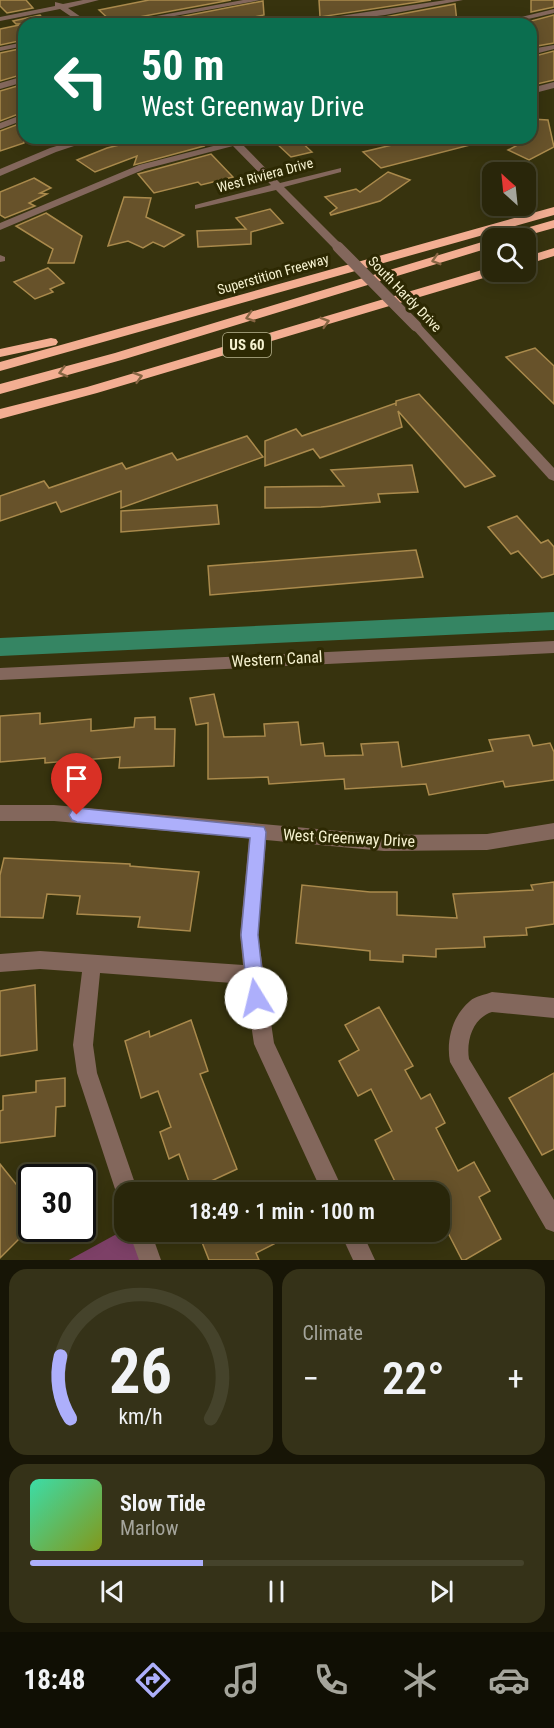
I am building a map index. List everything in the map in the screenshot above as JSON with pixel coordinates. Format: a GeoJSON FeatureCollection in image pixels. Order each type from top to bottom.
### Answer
{"type":"FeatureCollection","features":[{"type":"Feature","properties":{"kind":"highway","name":"Superstition Freeway"},"geometry":{"type":"LineString","coordinates":[[0,367],[554,211]]}},
{"type":"Feature","properties":{"kind":"highway"},"geometry":{"type":"LineString","coordinates":[[536,229],[554,224]]}},
{"type":"Feature","properties":{"kind":"highway"},"geometry":{"type":"LineString","coordinates":[[0,389],[155,346],[482,246]]}},
{"type":"Feature","properties":{"kind":"highway"},"geometry":{"type":"LineString","coordinates":[[536,258],[554,252]]}},
{"type":"Feature","properties":{"kind":"highway","name":"US 60"},"geometry":{"type":"LineString","coordinates":[[0,414],[92,390],[482,274]]}},
{"type":"Feature","properties":{"kind":"highway"},"geometry":{"type":"LineString","coordinates":[[0,352],[272,292]]}},
{"type":"Feature","properties":{"kind":"street"},"geometry":{"type":"LineString","coordinates":[[53,0],[78,18]]}},
{"type":"Feature","properties":{"kind":"street"},"geometry":{"type":"LineString","coordinates":[[0,19],[95,0]]}},
{"type":"Feature","properties":{"kind":"street"},"geometry":{"type":"LineString","coordinates":[[152,18],[257,0]]}},
{"type":"Feature","properties":{"kind":"street"},"geometry":{"type":"LineString","coordinates":[[342,18],[459,0]]}},
{"type":"Feature","properties":{"kind":"street"},"geometry":{"type":"LineString","coordinates":[[523,18],[554,11]]}},
{"type":"Feature","properties":{"kind":"street"},"geometry":{"type":"LineString","coordinates":[[0,49],[18,45]]}},
{"type":"Feature","properties":{"kind":"street"},"geometry":{"type":"LineString","coordinates":[[537,51],[554,47]]}},
{"type":"Feature","properties":{"kind":"street"},"geometry":{"type":"LineString","coordinates":[[0,86],[18,81]]}},
{"type":"Feature","properties":{"kind":"street"},"geometry":{"type":"LineString","coordinates":[[537,89],[554,85]]}},
{"type":"Feature","properties":{"kind":"street"},"geometry":{"type":"LineString","coordinates":[[0,126],[18,119]]}},
{"type":"Feature","properties":{"kind":"street"},"geometry":{"type":"LineString","coordinates":[[0,173],[53,150],[73,144]]}},
{"type":"Feature","properties":{"kind":"street"},"geometry":{"type":"LineString","coordinates":[[0,227],[142,167],[220,144]]}},
{"type":"Feature","properties":{"kind":"street","name":"South Hardy Drive"},"geometry":{"type":"LineString","coordinates":[[237,144],[416,326],[554,476]]}},
{"type":"Feature","properties":{"kind":"street","name":"West Riviera Drive"},"geometry":{"type":"LineString","coordinates":[[199,207],[339,170]]}},
{"type":"Feature","properties":{"kind":"street","name":"Western Canal"},"geometry":{"type":"LineString","coordinates":[[0,674],[554,647]]}},
{"type":"Feature","properties":{"kind":"street","name":"West Greenway Drive"},"geometry":{"type":"LineString","coordinates":[[0,813],[54,813],[384,843],[487,842],[554,831]]}},
{"type":"Feature","properties":{"kind":"street"},"geometry":{"type":"LineString","coordinates":[[258,832],[249,935],[264,1044],[328,1182]]}},
{"type":"Feature","properties":{"kind":"street"},"geometry":{"type":"LineString","coordinates":[[0,963],[40,960],[253,975]]}},
{"type":"Feature","properties":{"kind":"street"},"geometry":{"type":"LineString","coordinates":[[92,963],[83,1045],[87,1073],[124,1182]]}},
{"type":"Feature","properties":{"kind":"street"},"geometry":{"type":"LineString","coordinates":[[554,1008],[492,1002],[477,1007],[462,1028],[457,1046],[460,1062],[554,1221]]}},
{"type":"Feature","properties":{"kind":"street"},"geometry":{"type":"LineString","coordinates":[[144,1242],[150,1260]]}},
{"type":"Feature","properties":{"kind":"street"},"geometry":{"type":"LineString","coordinates":[[356,1242],[364,1260]]}},
{"type":"Feature","properties":{"kind":"shaded area"},"geometry":{"type":"Polygon","coordinates":[[[114,1235],[114,1242],[137,1242],[143,1260],[69,1260],[114,1235]]]}},
{"type":"Feature","properties":{"kind":"building"},"geometry":{"type":"Polygon","coordinates":[[[0,0],[26,0],[33,8],[7,13],[0,6],[0,0]]]}},
{"type":"Feature","properties":{"kind":"building"},"geometry":{"type":"Polygon","coordinates":[[[149,0],[231,0],[134,18],[108,18],[99,10],[149,0]]]}},
{"type":"Feature","properties":{"kind":"building"},"geometry":{"type":"Polygon","coordinates":[[[319,0],[431,0],[320,17],[319,0]]]}},
{"type":"Feature","properties":{"kind":"building"},"geometry":{"type":"Polygon","coordinates":[[[531,0],[554,0],[554,7],[531,12],[531,0]]]}},
{"type":"Feature","properties":{"kind":"building"},"geometry":{"type":"Polygon","coordinates":[[[263,1],[264,15],[249,18],[174,18],[263,1]]]}},
{"type":"Feature","properties":{"kind":"building"},"geometry":{"type":"Polygon","coordinates":[[[455,4],[457,18],[377,18],[455,4]]]}},
{"type":"Feature","properties":{"kind":"building"},"geometry":{"type":"Polygon","coordinates":[[[40,15],[42,18],[26,18],[40,15]]]}},
{"type":"Feature","properties":{"kind":"building"},"geometry":{"type":"Polygon","coordinates":[[[554,15],[554,43],[537,46],[537,19],[554,15]]]}},
{"type":"Feature","properties":{"kind":"building"},"geometry":{"type":"Polygon","coordinates":[[[18,25],[18,41],[0,45],[0,29],[18,25]]]}},
{"type":"Feature","properties":{"kind":"building"},"geometry":{"type":"Polygon","coordinates":[[[18,49],[18,76],[0,81],[0,53],[18,49]]]}},
{"type":"Feature","properties":{"kind":"building"},"geometry":{"type":"Polygon","coordinates":[[[554,51],[554,80],[537,84],[537,55],[554,51]]]}},
{"type":"Feature","properties":{"kind":"building"},"geometry":{"type":"Polygon","coordinates":[[[18,86],[18,114],[0,121],[0,91],[18,86]]]}},
{"type":"Feature","properties":{"kind":"building"},"geometry":{"type":"Polygon","coordinates":[[[537,119],[548,120],[554,147],[529,160],[508,150],[520,144],[537,144],[537,119]]]}},
{"type":"Feature","properties":{"kind":"building"},"geometry":{"type":"Polygon","coordinates":[[[18,124],[18,144],[21,144],[0,151],[0,131],[18,124]]]}},
{"type":"Feature","properties":{"kind":"building"},"geometry":{"type":"Polygon","coordinates":[[[123,144],[202,144],[204,146],[134,165],[137,156],[95,172],[77,160],[123,144]]]}},
{"type":"Feature","properties":{"kind":"building"},"geometry":{"type":"Polygon","coordinates":[[[277,144],[303,144],[312,152],[291,157],[277,144]]]}},
{"type":"Feature","properties":{"kind":"building"},"geometry":{"type":"Polygon","coordinates":[[[396,144],[474,144],[381,168],[363,152],[396,144]]]}},
{"type":"Feature","properties":{"kind":"building"},"geometry":{"type":"Polygon","coordinates":[[[211,154],[233,177],[201,185],[198,182],[154,193],[138,174],[211,154]]]}},
{"type":"Feature","properties":{"kind":"building"},"geometry":{"type":"Polygon","coordinates":[[[388,172],[410,180],[380,201],[331,215],[330,213],[337,208],[325,197],[356,189],[360,192],[388,172]]]}},
{"type":"Feature","properties":{"kind":"building"},"geometry":{"type":"Polygon","coordinates":[[[34,178],[51,188],[40,193],[47,194],[29,203],[35,206],[5,218],[0,215],[0,192],[34,178]]]}},
{"type":"Feature","properties":{"kind":"building"},"geometry":{"type":"Polygon","coordinates":[[[124,197],[151,198],[146,217],[184,235],[164,247],[153,242],[143,248],[128,241],[108,246],[124,197]]]}},
{"type":"Feature","properties":{"kind":"building"},"geometry":{"type":"Polygon","coordinates":[[[270,209],[283,223],[251,232],[251,244],[198,247],[197,231],[246,229],[236,218],[270,209]]]}},
{"type":"Feature","properties":{"kind":"building"},"geometry":{"type":"Polygon","coordinates":[[[46,213],[82,236],[74,263],[48,263],[53,249],[16,226],[46,213]]]}},
{"type":"Feature","properties":{"kind":"building"},"geometry":{"type":"Polygon","coordinates":[[[48,268],[64,283],[50,289],[53,292],[35,299],[14,282],[48,268]]]}},
{"type":"Feature","properties":{"kind":"building"},"geometry":{"type":"Polygon","coordinates":[[[535,348],[554,366],[554,404],[506,357],[535,348]]]}},
{"type":"Feature","properties":{"kind":"building"},"geometry":{"type":"Polygon","coordinates":[[[419,394],[495,476],[465,487],[398,411],[402,427],[320,458],[313,449],[265,466],[265,441],[296,429],[302,436],[396,403],[396,401],[419,394]]]}},
{"type":"Feature","properties":{"kind":"building"},"geometry":{"type":"Polygon","coordinates":[[[247,436],[263,457],[121,508],[121,491],[61,512],[56,502],[0,521],[0,496],[44,481],[49,488],[122,463],[126,469],[172,453],[177,460],[247,436]]]}},
{"type":"Feature","properties":{"kind":"building"},"geometry":{"type":"Polygon","coordinates":[[[412,465],[418,492],[378,494],[380,502],[321,507],[265,508],[265,487],[344,486],[331,470],[412,465]]]}},
{"type":"Feature","properties":{"kind":"building"},"geometry":{"type":"Polygon","coordinates":[[[217,505],[219,524],[121,532],[121,511],[217,505]]]}},
{"type":"Feature","properties":{"kind":"building"},"geometry":{"type":"Polygon","coordinates":[[[517,516],[541,543],[548,540],[554,547],[554,574],[542,578],[518,551],[511,554],[488,527],[517,516]]]}},
{"type":"Feature","properties":{"kind":"building"},"geometry":{"type":"Polygon","coordinates":[[[416,550],[423,577],[210,595],[208,566],[416,550]]]}},
{"type":"Feature","properties":{"kind":"building"},"geometry":{"type":"Polygon","coordinates":[[[214,694],[224,737],[265,736],[264,724],[298,722],[301,745],[323,743],[325,756],[363,755],[361,744],[398,742],[402,767],[493,751],[489,740],[529,735],[533,746],[550,743],[554,752],[554,780],[505,787],[503,781],[429,795],[426,784],[345,789],[344,779],[269,784],[268,777],[208,779],[208,723],[196,725],[190,698],[214,694]]]}},
{"type":"Feature","properties":{"kind":"building"},"geometry":{"type":"Polygon","coordinates":[[[40,713],[40,724],[91,719],[91,731],[134,727],[135,718],[155,717],[155,729],[175,729],[174,766],[119,768],[120,757],[45,763],[45,758],[0,762],[0,716],[40,713]]]}},
{"type":"Feature","properties":{"kind":"building"},"geometry":{"type":"Polygon","coordinates":[[[4,858],[130,864],[130,866],[199,872],[190,931],[138,927],[140,917],[77,914],[80,896],[47,894],[43,918],[0,917],[0,875],[4,858]]]}},
{"type":"Feature","properties":{"kind":"building"},"geometry":{"type":"Polygon","coordinates":[[[554,882],[554,924],[526,928],[527,935],[484,937],[485,947],[436,949],[436,957],[403,955],[403,962],[370,960],[370,951],[296,943],[302,885],[370,892],[397,892],[397,915],[457,918],[453,894],[533,890],[531,885],[554,882]]]}},
{"type":"Feature","properties":{"kind":"building"},"geometry":{"type":"Polygon","coordinates":[[[35,985],[37,1050],[0,1056],[0,991],[35,985]]]}},
{"type":"Feature","properties":{"kind":"building"},"geometry":{"type":"Polygon","coordinates":[[[379,1007],[413,1066],[405,1070],[421,1099],[430,1094],[445,1123],[436,1128],[458,1171],[474,1162],[490,1191],[479,1197],[501,1239],[462,1260],[450,1237],[450,1182],[395,1182],[375,1140],[392,1131],[371,1089],[358,1096],[339,1061],[359,1050],[345,1025],[379,1007]]]}},
{"type":"Feature","properties":{"kind":"building"},"geometry":{"type":"Polygon","coordinates":[[[191,1020],[208,1071],[200,1074],[237,1169],[209,1182],[189,1182],[179,1154],[169,1159],[160,1132],[171,1127],[158,1091],[141,1098],[125,1041],[149,1031],[150,1037],[191,1020]]]}},
{"type":"Feature","properties":{"kind":"building"},"geometry":{"type":"Polygon","coordinates":[[[554,1073],[554,1149],[542,1155],[509,1098],[554,1073]]]}},
{"type":"Feature","properties":{"kind":"building"},"geometry":{"type":"Polygon","coordinates":[[[65,1078],[65,1106],[56,1107],[55,1136],[0,1143],[0,1111],[3,1110],[3,1096],[36,1092],[36,1081],[65,1078]]]}},
{"type":"Feature","properties":{"kind":"building"},"geometry":{"type":"Polygon","coordinates":[[[0,1164],[18,1186],[18,1240],[0,1258],[0,1164]]]}},
{"type":"Feature","properties":{"kind":"building"},"geometry":{"type":"Polygon","coordinates":[[[202,1242],[273,1242],[274,1244],[256,1253],[259,1260],[209,1260],[202,1242]]]}},
{"type":"Feature","properties":{"kind":"waterway"},"geometry":{"type":"LineString","coordinates":[[0,647],[554,621]]}},
{"type":"Feature","properties":{"kind":"route"},"geometry":{"type":"LineString","coordinates":[[77,815],[258,832],[249,935],[256,998]]}}]}
